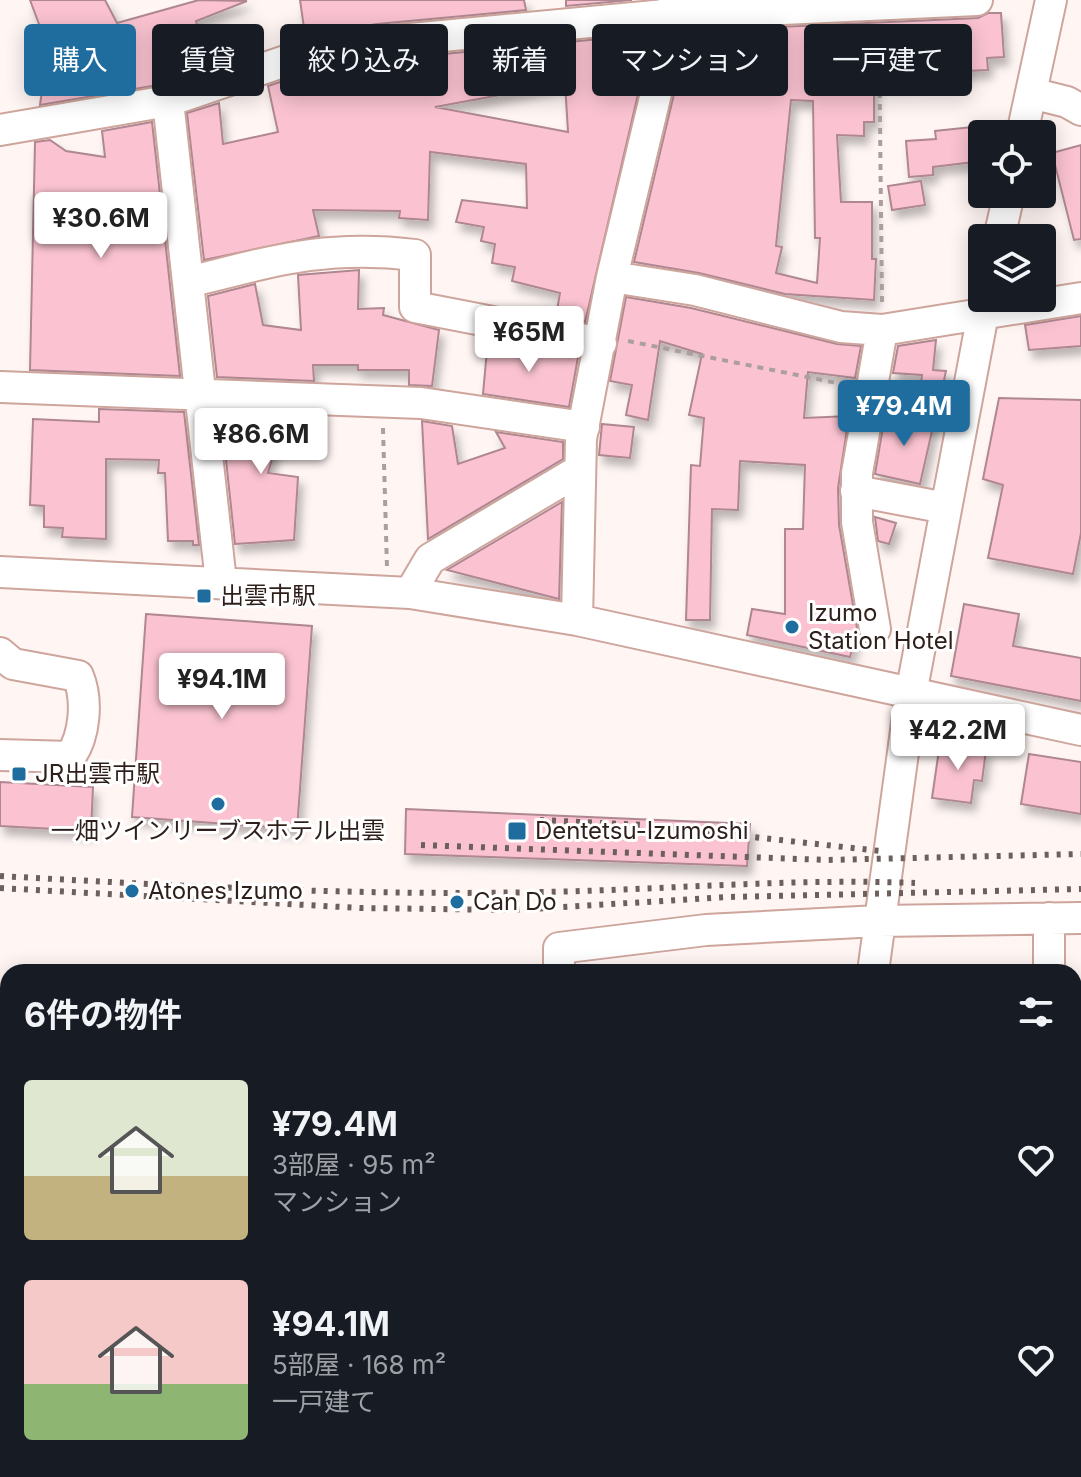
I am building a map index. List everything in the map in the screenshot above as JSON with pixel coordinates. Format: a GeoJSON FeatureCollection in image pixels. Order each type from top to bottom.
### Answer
{"type":"FeatureCollection","features":[{"type":"Feature","properties":{"kind":"street"},"geometry":{"type":"LineString","coordinates":[[0,130],[168,101],[309,53],[379,42],[675,7],[879,5],[977,0]]}},
{"type":"Feature","properties":{"kind":"street"},"geometry":{"type":"LineString","coordinates":[[1025,120],[1050,0]]}},
{"type":"Feature","properties":{"kind":"street"},"geometry":{"type":"LineString","coordinates":[[577,620],[580,470],[584,427],[612,277],[675,7]]}},
{"type":"Feature","properties":{"kind":"street"},"geometry":{"type":"LineString","coordinates":[[1031,93],[1067,102],[1081,110]]}},
{"type":"Feature","properties":{"kind":"street"},"geometry":{"type":"LineString","coordinates":[[168,101],[221,582]]}},
{"type":"Feature","properties":{"kind":"street"},"geometry":{"type":"LineString","coordinates":[[189,282],[295,255],[364,249],[415,255],[415,307],[602,340]]}},
{"type":"Feature","properties":{"kind":"street"},"geometry":{"type":"LineString","coordinates":[[612,277],[695,290],[841,327],[882,330],[968,310]]}},
{"type":"Feature","properties":{"kind":"street"},"geometry":{"type":"LineString","coordinates":[[1056,300],[1081,298]]}},
{"type":"Feature","properties":{"kind":"street"},"geometry":{"type":"LineString","coordinates":[[874,964],[911,694],[983,312]]}},
{"type":"Feature","properties":{"kind":"street"},"geometry":{"type":"LineString","coordinates":[[875,629],[857,522],[856,491],[882,330]]}},
{"type":"Feature","properties":{"kind":"street"},"geometry":{"type":"LineString","coordinates":[[0,387],[421,403],[584,427]]}},
{"type":"Feature","properties":{"kind":"street"},"geometry":{"type":"LineString","coordinates":[[399,592],[430,559],[580,470]]}},
{"type":"Feature","properties":{"kind":"street"},"geometry":{"type":"LineString","coordinates":[[856,491],[946,508]]}},
{"type":"Feature","properties":{"kind":"street"},"geometry":{"type":"LineString","coordinates":[[0,572],[399,592],[577,620],[1081,730]]}},
{"type":"Feature","properties":{"kind":"street"},"geometry":{"type":"LineString","coordinates":[[0,653],[13,664],[63,670],[78,676],[84,691],[80,743],[70,757],[0,755]]}},
{"type":"Feature","properties":{"kind":"street"},"geometry":{"type":"LineString","coordinates":[[1049,918],[1049,964]]}},
{"type":"Feature","properties":{"kind":"street"},"geometry":{"type":"LineString","coordinates":[[559,964],[559,948],[706,930],[879,921],[1081,918]]}},
{"type":"Feature","properties":{"kind":"path"},"geometry":{"type":"LineString","coordinates":[[879,5],[882,330]]}},
{"type":"Feature","properties":{"kind":"path"},"geometry":{"type":"LineString","coordinates":[[602,340],[872,389]]}},
{"type":"Feature","properties":{"kind":"path"},"geometry":{"type":"LineString","coordinates":[[382,402],[399,592]]}},
{"type":"Feature","properties":{"kind":"building"},"geometry":{"type":"Polygon","coordinates":[[[30,0],[105,0],[117,23],[199,0],[247,1],[196,21],[197,24],[152,24],[152,86],[136,89],[136,24],[39,24],[30,0]]]}},
{"type":"Feature","properties":{"kind":"building"},"geometry":{"type":"Polygon","coordinates":[[[300,0],[524,0],[526,10],[377,24],[303,24],[300,0]]]}},
{"type":"Feature","properties":{"kind":"building"},"geometry":{"type":"Polygon","coordinates":[[[566,0],[632,0],[566,6],[566,0]]]}},
{"type":"Feature","properties":{"kind":"building"},"geometry":{"type":"Polygon","coordinates":[[[988,13],[1001,13],[1004,57],[987,58],[988,70],[972,71],[972,24],[845,24],[978,18],[988,13]]]}},
{"type":"Feature","properties":{"kind":"building"},"geometry":{"type":"Polygon","coordinates":[[[804,26],[804,96],[874,96],[874,122],[864,122],[864,136],[837,135],[841,202],[872,202],[872,259],[876,259],[874,300],[785,294],[699,273],[634,262],[674,96],[788,96],[788,27],[804,26]],[[791,100],[776,246],[782,247],[776,273],[817,283],[820,238],[815,238],[813,101],[791,100]]]}},
{"type":"Feature","properties":{"kind":"building"},"geometry":{"type":"Polygon","coordinates":[[[592,40],[592,96],[638,96],[585,322],[556,316],[560,293],[512,281],[515,267],[492,263],[495,244],[481,241],[484,227],[456,222],[462,200],[527,208],[526,164],[430,152],[428,220],[399,218],[400,211],[313,210],[319,236],[204,260],[187,113],[219,103],[223,144],[278,132],[268,86],[280,82],[280,96],[448,96],[448,54],[464,52],[464,96],[495,96],[435,107],[568,132],[566,96],[576,96],[576,41],[592,40]]]}},
{"type":"Feature","properties":{"kind":"building"},"geometry":{"type":"Polygon","coordinates":[[[41,96],[93,96],[40,105],[41,96]]]}},
{"type":"Feature","properties":{"kind":"building"},"geometry":{"type":"Polygon","coordinates":[[[152,122],[180,376],[30,370],[35,142],[50,140],[66,151],[105,157],[102,131],[152,122]]]}},
{"type":"Feature","properties":{"kind":"building"},"geometry":{"type":"Polygon","coordinates":[[[968,127],[968,163],[933,167],[933,175],[909,177],[906,141],[936,139],[935,131],[968,127]]]}},
{"type":"Feature","properties":{"kind":"building"},"geometry":{"type":"Polygon","coordinates":[[[1081,145],[1081,239],[1074,240],[1056,169],[1056,152],[1081,145]]]}},
{"type":"Feature","properties":{"kind":"building"},"geometry":{"type":"Polygon","coordinates":[[[921,181],[925,205],[892,210],[888,186],[921,181]]]}},
{"type":"Feature","properties":{"kind":"building"},"geometry":{"type":"Polygon","coordinates":[[[359,270],[358,309],[384,308],[383,315],[439,330],[432,386],[409,385],[409,370],[358,370],[358,365],[313,365],[314,381],[217,377],[208,296],[255,284],[263,325],[301,330],[298,275],[359,270]]]}},
{"type":"Feature","properties":{"kind":"building"},"geometry":{"type":"Polygon","coordinates":[[[626,297],[691,308],[837,344],[861,346],[855,378],[808,372],[804,418],[849,416],[838,488],[839,525],[857,628],[850,657],[747,635],[752,609],[785,614],[785,529],[803,529],[805,465],[740,461],[738,510],[712,509],[710,620],[686,620],[691,465],[700,466],[704,418],[689,415],[702,354],[660,341],[648,420],[626,415],[632,385],[610,381],[626,297]]]}},
{"type":"Feature","properties":{"kind":"building"},"geometry":{"type":"Polygon","coordinates":[[[1081,316],[1081,346],[1029,350],[1025,325],[1081,316]]]}},
{"type":"Feature","properties":{"kind":"building"},"geometry":{"type":"Polygon","coordinates":[[[488,339],[578,357],[569,407],[483,394],[488,339]]]}},
{"type":"Feature","properties":{"kind":"building"},"geometry":{"type":"Polygon","coordinates":[[[936,340],[933,370],[946,371],[941,394],[920,390],[922,375],[893,373],[898,346],[936,340]]]}},
{"type":"Feature","properties":{"kind":"building"},"geometry":{"type":"Polygon","coordinates":[[[999,398],[1081,400],[1081,533],[1073,574],[988,558],[1003,485],[983,479],[999,398]]]}},
{"type":"Feature","properties":{"kind":"building"},"geometry":{"type":"Polygon","coordinates":[[[99,409],[184,412],[199,545],[193,545],[193,541],[168,541],[165,473],[158,473],[159,460],[106,459],[106,539],[62,537],[63,528],[44,527],[44,506],[30,505],[33,419],[99,422],[99,409]]]}},
{"type":"Feature","properties":{"kind":"building"},"geometry":{"type":"Polygon","coordinates":[[[221,413],[313,417],[314,430],[277,443],[268,473],[298,477],[294,540],[235,544],[221,413]]]}},
{"type":"Feature","properties":{"kind":"building"},"geometry":{"type":"Polygon","coordinates":[[[900,414],[934,422],[920,484],[875,474],[885,415],[900,414]]]}},
{"type":"Feature","properties":{"kind":"building"},"geometry":{"type":"Polygon","coordinates":[[[422,421],[452,426],[458,464],[505,448],[496,432],[563,442],[563,459],[428,539],[422,421]]]}},
{"type":"Feature","properties":{"kind":"building"},"geometry":{"type":"Polygon","coordinates":[[[602,424],[634,427],[630,458],[599,455],[602,424]]]}},
{"type":"Feature","properties":{"kind":"building"},"geometry":{"type":"Polygon","coordinates":[[[562,502],[559,599],[447,570],[562,502]]]}},
{"type":"Feature","properties":{"kind":"building"},"geometry":{"type":"Polygon","coordinates":[[[875,517],[896,523],[889,544],[878,541],[875,517]]]}},
{"type":"Feature","properties":{"kind":"building"},"geometry":{"type":"Polygon","coordinates":[[[964,604],[1019,614],[1013,646],[1081,658],[1081,701],[951,676],[964,604]]]}},
{"type":"Feature","properties":{"kind":"building"},"geometry":{"type":"Polygon","coordinates":[[[146,614],[312,626],[297,829],[132,817],[146,614]]]}},
{"type":"Feature","properties":{"kind":"building"},"geometry":{"type":"Polygon","coordinates":[[[940,743],[986,750],[982,781],[974,780],[971,803],[932,798],[940,743]]]}},
{"type":"Feature","properties":{"kind":"building"},"geometry":{"type":"Polygon","coordinates":[[[1029,754],[1081,762],[1081,814],[1021,804],[1029,754]]]}},
{"type":"Feature","properties":{"kind":"building"},"geometry":{"type":"Polygon","coordinates":[[[0,782],[93,787],[91,831],[0,826],[0,782]]]}},
{"type":"Feature","properties":{"kind":"building"},"geometry":{"type":"Polygon","coordinates":[[[406,809],[750,824],[747,866],[405,854],[406,809]]]}},
{"type":"Feature","properties":{"kind":"railway"},"geometry":{"type":"LineString","coordinates":[[540,820],[644,825],[880,851]]}},
{"type":"Feature","properties":{"kind":"railway"},"geometry":{"type":"LineString","coordinates":[[421,845],[827,860],[1081,854]]}},
{"type":"Feature","properties":{"kind":"railway"},"geometry":{"type":"LineString","coordinates":[[0,876],[202,887],[404,893],[586,891],[821,882],[915,883]]}},
{"type":"Feature","properties":{"kind":"railway"},"geometry":{"type":"LineString","coordinates":[[0,888],[360,908],[513,910],[729,897],[1081,889]]}},
{"type":"Feature","properties":{"kind":"place","name":"出雲市駅"},"geometry":{"type":"Point","coordinates":[204,596]}},
{"type":"Feature","properties":{"kind":"place","name":"Izumo Station Hotel"},"geometry":{"type":"Point","coordinates":[792,627]}},
{"type":"Feature","properties":{"kind":"place","name":"JR出雲市駅"},"geometry":{"type":"Point","coordinates":[19,774]}},
{"type":"Feature","properties":{"kind":"place","name":"一畑ツインリーブスホテル出雲"},"geometry":{"type":"Point","coordinates":[218,804]}},
{"type":"Feature","properties":{"kind":"place","name":"Dentetsu-Izumoshi"},"geometry":{"type":"Point","coordinates":[517,831]}},
{"type":"Feature","properties":{"kind":"place","name":"Atones Izumo"},"geometry":{"type":"Point","coordinates":[132,891]}},
{"type":"Feature","properties":{"kind":"place","name":"Can Do"},"geometry":{"type":"Point","coordinates":[457,902]}}]}
